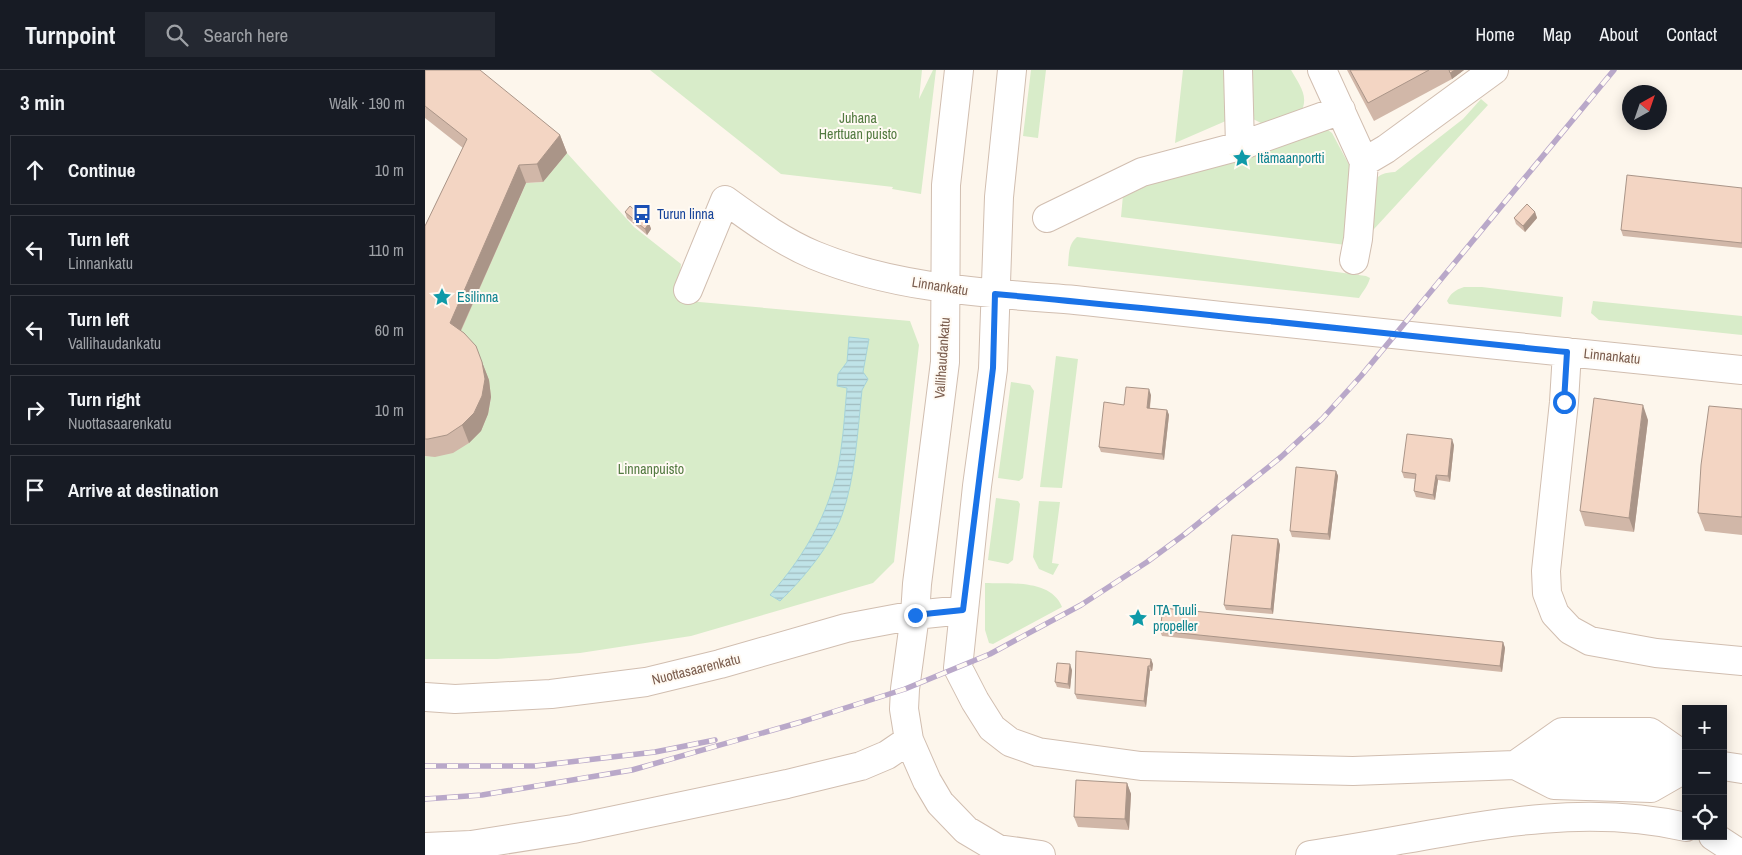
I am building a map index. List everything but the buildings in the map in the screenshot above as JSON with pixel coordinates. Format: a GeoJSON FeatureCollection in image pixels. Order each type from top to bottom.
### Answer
{"type":"FeatureCollection","features":[{"type":"Feature","properties":{"kind":"street","name":"Vallihaudankatu"},"geometry":{"type":"LineString","coordinates":[[959,70],[947,185],[945,362],[917,584],[904,709],[909,740],[927,781],[940,803],[966,830],[998,850],[1041,855]]}},
{"type":"Feature","properties":{"kind":"street"},"geometry":{"type":"LineString","coordinates":[[1012,70],[999,197],[993,368],[963,610],[958,668],[992,728],[1010,742],[1038,752],[1141,766],[1353,771],[1515,765],[1562,759],[1649,760],[1682,763]]}},
{"type":"Feature","properties":{"kind":"street"},"geometry":{"type":"LineString","coordinates":[[1238,70],[1240,146]]}},
{"type":"Feature","properties":{"kind":"street"},"geometry":{"type":"LineString","coordinates":[[1321,70],[1364,162],[1358,239],[1354,260]]}},
{"type":"Feature","properties":{"kind":"street"},"geometry":{"type":"LineString","coordinates":[[1364,162],[1386,149],[1494,70]]}},
{"type":"Feature","properties":{"kind":"street"},"geometry":{"type":"LineString","coordinates":[[1047,218],[1143,172],[1240,146],[1341,110]]}},
{"type":"Feature","properties":{"kind":"street","name":"Linnankatu"},"geometry":{"type":"LineString","coordinates":[[688,290],[725,200],[768,231],[813,254],[839,264],[888,278],[945,288],[1742,370]]}},
{"type":"Feature","properties":{"kind":"street"},"geometry":{"type":"LineString","coordinates":[[1567,352],[1564,402],[1546,570],[1547,593],[1555,614],[1570,630],[1590,641],[1657,652],[1742,661]]}},
{"type":"Feature","properties":{"kind":"street","name":"Nuottasaarenkatu"},"geometry":{"type":"LineString","coordinates":[[425,697],[455,699],[551,694],[646,682],[720,664],[846,628],[915,615],[963,610]]}},
{"type":"Feature","properties":{"kind":"street"},"geometry":{"type":"LineString","coordinates":[[1515,765],[1562,732],[1649,732],[1682,754]]}},
{"type":"Feature","properties":{"kind":"street"},"geometry":{"type":"LineString","coordinates":[[425,847],[471,845],[573,829],[758,790],[861,766],[887,755],[909,740]]}},
{"type":"Feature","properties":{"kind":"street"},"geometry":{"type":"LineString","coordinates":[[1515,765],[1554,785],[1651,788],[1682,770]]}},
{"type":"Feature","properties":{"kind":"street"},"geometry":{"type":"LineString","coordinates":[[1727,767],[1742,769]]}},
{"type":"Feature","properties":{"kind":"street"},"geometry":{"type":"LineString","coordinates":[[1310,855],[1443,831],[1549,818],[1612,816],[1663,821],[1682,826]]}},
{"type":"Feature","properties":{"kind":"street"},"geometry":{"type":"LineString","coordinates":[[1719,840],[1742,855]]}},
{"type":"Feature","properties":{"kind":"green space","name":"Juhana Herttuan puisto"},"geometry":{"type":"Polygon","coordinates":[[[650,70],[922,70],[919,99],[933,70],[936,70],[921,194],[892,189],[893,187],[781,174],[650,70]]]}},
{"type":"Feature","properties":{"kind":"green space"},"geometry":{"type":"Polygon","coordinates":[[[1031,70],[1046,70],[1038,138],[1023,136],[1031,70]]]}},
{"type":"Feature","properties":{"kind":"green space"},"geometry":{"type":"Polygon","coordinates":[[[1183,70],[1227,70],[1228,120],[1175,143],[1183,70]]]}},
{"type":"Feature","properties":{"kind":"green space"},"geometry":{"type":"Polygon","coordinates":[[[1251,70],[1291,70],[1303,92],[1304,102],[1300,114],[1265,125],[1253,119],[1248,113],[1251,70]]]}},
{"type":"Feature","properties":{"kind":"green space"},"geometry":{"type":"Polygon","coordinates":[[[1481,99],[1488,105],[1363,241],[1375,180],[1383,174],[1395,172],[1463,119],[1481,99]]]}},
{"type":"Feature","properties":{"kind":"green space"},"geometry":{"type":"Polygon","coordinates":[[[1328,130],[1332,133],[1355,176],[1354,246],[1121,217],[1123,195],[1129,191],[1328,130]]]}},
{"type":"Feature","properties":{"kind":"green space","name":"Linnanpuisto"},"geometry":{"type":"Polygon","coordinates":[[[567,153],[634,227],[681,264],[677,300],[910,321],[919,345],[894,562],[873,583],[691,636],[580,653],[497,659],[425,659],[425,456],[445,453],[461,446],[475,436],[484,424],[491,397],[456,341],[526,183],[543,182],[567,153]]]}},
{"type":"Feature","properties":{"kind":"green space"},"geometry":{"type":"Polygon","coordinates":[[[1077,237],[1370,278],[1359,298],[1068,266],[1070,247],[1077,237]]]}},
{"type":"Feature","properties":{"kind":"green space"},"geometry":{"type":"Polygon","coordinates":[[[1464,287],[1482,287],[1563,297],[1561,317],[1449,304],[1447,301],[1452,294],[1464,287]]]}},
{"type":"Feature","properties":{"kind":"green space"},"geometry":{"type":"Polygon","coordinates":[[[1593,301],[1742,316],[1742,335],[1599,320],[1591,313],[1593,301]]]}},
{"type":"Feature","properties":{"kind":"green space"},"geometry":{"type":"Polygon","coordinates":[[[1056,356],[1078,359],[1062,488],[1040,487],[1056,356]]]}},
{"type":"Feature","properties":{"kind":"green space"},"geometry":{"type":"Polygon","coordinates":[[[1011,382],[1030,385],[1034,391],[1023,478],[1019,481],[998,478],[1011,382]]]}},
{"type":"Feature","properties":{"kind":"green space"},"geometry":{"type":"Polygon","coordinates":[[[996,498],[1018,501],[1020,504],[1013,560],[1008,564],[988,560],[996,498]]]}},
{"type":"Feature","properties":{"kind":"green space"},"geometry":{"type":"Polygon","coordinates":[[[1039,501],[1060,502],[1052,563],[1059,564],[1053,575],[1039,569],[1033,557],[1039,501]]]}},
{"type":"Feature","properties":{"kind":"green space"},"geometry":{"type":"Polygon","coordinates":[[[985,583],[1039,587],[1057,598],[1062,607],[993,644],[989,643],[985,630],[985,583]]]}},
{"type":"Feature","properties":{"kind":"water"},"geometry":{"type":"Polygon","coordinates":[[[849,337],[869,339],[863,372],[868,379],[862,390],[850,486],[842,515],[824,550],[780,601],[770,595],[807,545],[817,528],[832,490],[842,441],[847,388],[837,386],[838,374],[847,362],[849,337]]]}},
{"type":"Feature","properties":{"kind":"railway"},"geometry":{"type":"LineString","coordinates":[[425,799],[482,795],[632,770],[801,722],[905,689],[990,654],[1081,605],[1147,562],[1185,534],[1281,457],[1322,419],[1361,376],[1614,70]]}},
{"type":"Feature","properties":{"kind":"railway"},"geometry":{"type":"LineString","coordinates":[[425,766],[535,766],[655,752],[715,740]]}},
{"type":"Feature","properties":{"kind":"place","name":"Itämaanportti"},"geometry":{"type":"Point","coordinates":[1242,158]}},
{"type":"Feature","properties":{"kind":"place","name":"Turun linna"},"geometry":{"type":"Point","coordinates":[642,214]}},
{"type":"Feature","properties":{"kind":"place","name":"Esilinna"},"geometry":{"type":"Point","coordinates":[442,297]}},
{"type":"Feature","properties":{"kind":"place","name":"ITA Tuuli propeller"},"geometry":{"type":"Point","coordinates":[1138,618]}},
{"type":"Feature","properties":{"kind":"route"},"geometry":{"type":"LineString","coordinates":[[915,615],[963,610],[993,368],[995,294],[1075,300],[1567,352],[1564,402]]}}]}
